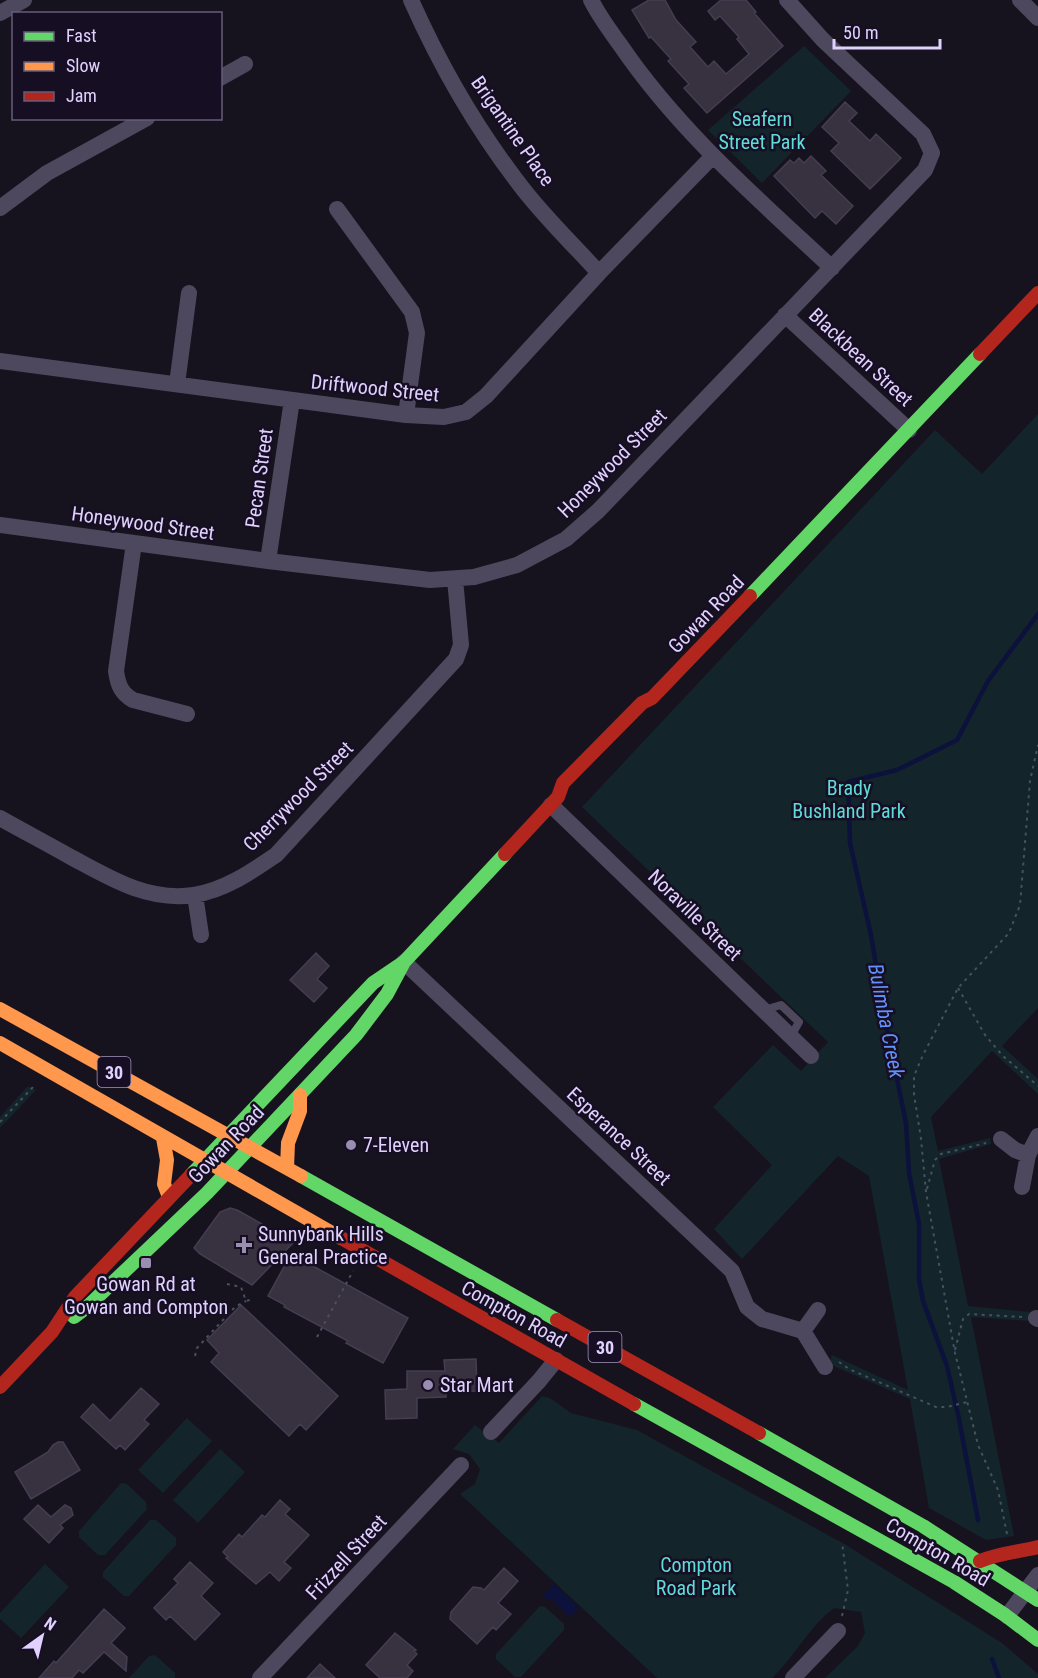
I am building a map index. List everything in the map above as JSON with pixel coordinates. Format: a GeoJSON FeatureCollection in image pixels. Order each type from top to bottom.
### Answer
{"type":"FeatureCollection","features":[{"type":"Feature","properties":{"kind":"main road","name":"Gowan Road"},"geometry":{"type":"LineString","coordinates":[[0,1388],[52,1332],[75,1297],[169,1197],[373,983],[404,962],[555,801],[563,783],[579,766],[642,703],[652,698],[1038,293]]}},
{"type":"Feature","properties":{"kind":"main road","name":"Gowan Road"},"geometry":{"type":"LineString","coordinates":[[52,1332],[87,1307],[226,1173],[356,1035],[387,994],[404,962]]}},
{"type":"Feature","properties":{"kind":"main road","name":"Compton Road"},"geometry":{"type":"LineString","coordinates":[[0,1008],[981,1560],[1032,1595]]}},
{"type":"Feature","properties":{"kind":"main road","name":"Compton Road"},"geometry":{"type":"LineString","coordinates":[[0,1043],[763,1478],[839,1517],[959,1585],[1007,1616],[1038,1640]]}},
{"type":"Feature","properties":{"kind":"main road"},"geometry":{"type":"LineString","coordinates":[[287,1168],[288,1143],[300,1111],[300,1095]]}},
{"type":"Feature","properties":{"kind":"main road"},"geometry":{"type":"LineString","coordinates":[[163,1137],[167,1160],[164,1184],[169,1197]]}},
{"type":"Feature","properties":{"kind":"main road"},"geometry":{"type":"LineString","coordinates":[[981,1560],[996,1554],[1016,1553],[1038,1547]]}},
{"type":"Feature","properties":{"kind":"street"},"geometry":{"type":"LineString","coordinates":[[0,13],[24,0]]}},
{"type":"Feature","properties":{"kind":"street","name":"Brigantine Place"},"geometry":{"type":"LineString","coordinates":[[411,0],[427,36],[467,106],[518,182],[599,273]]}},
{"type":"Feature","properties":{"kind":"street"},"geometry":{"type":"LineString","coordinates":[[591,0],[629,58],[662,102],[712,157],[832,268]]}},
{"type":"Feature","properties":{"kind":"street","name":"Honeywood Street"},"geometry":{"type":"LineString","coordinates":[[0,525],[406,578],[474,577],[517,565],[566,539],[585,524],[620,489],[784,315],[832,268],[924,170],[932,153],[923,134],[823,40],[787,0]]}},
{"type":"Feature","properties":{"kind":"street"},"geometry":{"type":"LineString","coordinates":[[1020,0],[1038,18]]}},
{"type":"Feature","properties":{"kind":"street"},"geometry":{"type":"LineString","coordinates":[[222,77],[245,64]]}},
{"type":"Feature","properties":{"kind":"street"},"geometry":{"type":"LineString","coordinates":[[0,208],[47,173],[143,120]]}},
{"type":"Feature","properties":{"kind":"street","name":"Driftwood Street"},"geometry":{"type":"LineString","coordinates":[[0,361],[406,415],[444,417],[466,412],[486,396],[599,273],[712,157]]}},
{"type":"Feature","properties":{"kind":"street"},"geometry":{"type":"LineString","coordinates":[[337,209],[412,312],[417,333],[406,415]]}},
{"type":"Feature","properties":{"kind":"street"},"geometry":{"type":"LineString","coordinates":[[177,384],[189,293]]}},
{"type":"Feature","properties":{"kind":"street","name":"Blackbean Street"},"geometry":{"type":"LineString","coordinates":[[784,315],[909,430]]}},
{"type":"Feature","properties":{"kind":"street","name":"Pecan Street"},"geometry":{"type":"LineString","coordinates":[[268,561],[292,400]]}},
{"type":"Feature","properties":{"kind":"street"},"geometry":{"type":"LineString","coordinates":[[134,543],[116,671],[118,682],[126,696],[133,700],[187,714]]}},
{"type":"Feature","properties":{"kind":"street","name":"Cherrywood Street"},"geometry":{"type":"LineString","coordinates":[[0,818],[114,881],[141,892],[172,897],[195,895],[220,888],[248,875],[276,855],[456,659],[461,645],[455,579]]}},
{"type":"Feature","properties":{"kind":"street","name":"Noraville Street"},"geometry":{"type":"LineString","coordinates":[[555,801],[811,1056]]}},
{"type":"Feature","properties":{"kind":"street"},"geometry":{"type":"LineString","coordinates":[[195,895],[201,935]]}},
{"type":"Feature","properties":{"kind":"street","name":"Esperance Street"},"geometry":{"type":"LineString","coordinates":[[404,962],[732,1271],[747,1307],[762,1319],[803,1331]]}},
{"type":"Feature","properties":{"kind":"street"},"geometry":{"type":"LineString","coordinates":[[1022,1186],[1028,1155],[1038,1136]]}},
{"type":"Feature","properties":{"kind":"street"},"geometry":{"type":"LineString","coordinates":[[1001,1139],[1015,1150],[1028,1155]]}},
{"type":"Feature","properties":{"kind":"street"},"geometry":{"type":"LineString","coordinates":[[818,1310],[803,1331],[825,1367]]}},
{"type":"Feature","properties":{"kind":"street"},"geometry":{"type":"LineString","coordinates":[[491,1432],[539,1381],[555,1360]]}},
{"type":"Feature","properties":{"kind":"street","name":"Frizzell Street"},"geometry":{"type":"LineString","coordinates":[[261,1678],[461,1465]]}},
{"type":"Feature","properties":{"kind":"street"},"geometry":{"type":"LineString","coordinates":[[1007,1616],[1032,1595],[1038,1575]]}},
{"type":"Feature","properties":{"kind":"street"},"geometry":{"type":"LineString","coordinates":[[793,1678],[838,1630]]}},
{"type":"Feature","properties":{"kind":"path"},"geometry":{"type":"LineString","coordinates":[[1008,1541],[998,1490],[978,1445],[955,1353],[927,1192],[914,1094],[914,1076],[922,1055],[958,988],[1009,933],[1020,904],[1028,793],[1038,745]]}},
{"type":"Feature","properties":{"kind":"path"},"geometry":{"type":"LineString","coordinates":[[958,988],[986,1035],[1003,1056],[1038,1086]]}},
{"type":"Feature","properties":{"kind":"path"},"geometry":{"type":"LineString","coordinates":[[0,1122],[34,1086]]}},
{"type":"Feature","properties":{"kind":"path"},"geometry":{"type":"LineString","coordinates":[[927,1192],[935,1160],[941,1154],[1001,1139]]}},
{"type":"Feature","properties":{"kind":"path"},"geometry":{"type":"LineString","coordinates":[[317,1337],[353,1271]]}},
{"type":"Feature","properties":{"kind":"path"},"geometry":{"type":"LineString","coordinates":[[227,1284],[241,1287],[246,1301]]}},
{"type":"Feature","properties":{"kind":"path"},"geometry":{"type":"LineString","coordinates":[[195,1356],[197,1348],[235,1307],[254,1299]]}},
{"type":"Feature","properties":{"kind":"path"},"geometry":{"type":"LineString","coordinates":[[955,1353],[963,1319],[969,1314],[1037,1318]]}},
{"type":"Feature","properties":{"kind":"path"},"geometry":{"type":"LineString","coordinates":[[814,1350],[836,1359],[849,1369],[936,1407],[967,1402]]}},
{"type":"Feature","properties":{"kind":"path"},"geometry":{"type":"LineString","coordinates":[[838,1630],[848,1590],[839,1517]]}},
{"type":"Feature","properties":{"kind":"green space","name":"Seafern Street Park"},"geometry":{"type":"Polygon","coordinates":[[[804,46],[851,91],[762,183],[708,130],[804,46]]]}},
{"type":"Feature","properties":{"kind":"green space","name":"Brady Bushland Park"},"geometry":{"type":"Polygon","coordinates":[[[1038,414],[1038,1008],[1002,1046],[1038,1079],[1038,1094],[992,1051],[931,1117],[938,1151],[990,1138],[991,1144],[939,1159],[968,1306],[1030,1312],[1030,1321],[971,1317],[1014,1536],[986,1540],[929,1508],[910,1399],[829,1364],[832,1355],[908,1390],[869,1176],[838,1156],[742,1259],[714,1229],[772,1165],[713,1107],[773,1045],[801,1071],[828,1042],[582,807],[935,430],[982,474],[1038,414]]]}},
{"type":"Feature","properties":{"kind":"green space"},"geometry":{"type":"Polygon","coordinates":[[[28,1086],[36,1090],[0,1128],[0,1117],[28,1086]]]}},
{"type":"Feature","properties":{"kind":"green space","name":"Compton Road Park"},"geometry":{"type":"Polygon","coordinates":[[[542,1396],[550,1398],[571,1413],[637,1430],[846,1545],[1002,1643],[1038,1674],[1038,1678],[825,1678],[858,1646],[865,1633],[861,1612],[834,1608],[817,1624],[772,1678],[657,1678],[460,1494],[475,1484],[480,1469],[469,1454],[453,1449],[475,1425],[499,1443],[542,1396]]]}},
{"type":"Feature","properties":{"kind":"green space"},"geometry":{"type":"Polygon","coordinates":[[[187,1418],[212,1441],[163,1493],[138,1470],[187,1418]]]}},
{"type":"Feature","properties":{"kind":"green space"},"geometry":{"type":"Polygon","coordinates":[[[220,1449],[245,1472],[198,1523],[173,1500],[220,1449]]]}},
{"type":"Feature","properties":{"kind":"green space"},"geometry":{"type":"Polygon","coordinates":[[[121,1483],[127,1484],[146,1502],[147,1509],[105,1555],[98,1555],[79,1537],[79,1531],[121,1483]]]}},
{"type":"Feature","properties":{"kind":"green space"},"geometry":{"type":"Polygon","coordinates":[[[150,1520],[156,1520],[176,1538],[176,1545],[129,1596],[124,1596],[103,1577],[103,1572],[150,1520]]]}},
{"type":"Feature","properties":{"kind":"green space"},"geometry":{"type":"Polygon","coordinates":[[[45,1564],[69,1587],[21,1638],[0,1619],[0,1613],[45,1564]]]}},
{"type":"Feature","properties":{"kind":"green space"},"geometry":{"type":"Polygon","coordinates":[[[540,1606],[545,1607],[564,1624],[564,1630],[521,1677],[515,1677],[496,1659],[496,1654],[540,1606]]]}},
{"type":"Feature","properties":{"kind":"green space"},"geometry":{"type":"Polygon","coordinates":[[[155,1655],[175,1673],[175,1678],[129,1678],[149,1656],[155,1655]]]}},
{"type":"Feature","properties":{"kind":"shaded area"},"geometry":{"type":"Polygon","coordinates":[[[554,1584],[579,1608],[570,1617],[550,1598],[548,1600],[543,1596],[554,1584]]]}},
{"type":"Feature","properties":{"kind":"building"},"geometry":{"type":"Polygon","coordinates":[[[649,0],[665,0],[676,20],[696,42],[690,47],[708,67],[714,61],[726,74],[749,54],[737,39],[739,37],[720,16],[715,20],[708,11],[721,0],[746,0],[756,12],[754,13],[783,46],[707,113],[684,88],[689,84],[668,61],[671,59],[651,37],[649,38],[632,10],[649,0]]]}},
{"type":"Feature","properties":{"kind":"building"},"geometry":{"type":"Polygon","coordinates":[[[845,102],[857,113],[849,121],[870,141],[876,134],[901,158],[870,189],[831,151],[839,143],[822,127],[845,102]]]}},
{"type":"Feature","properties":{"kind":"building"},"geometry":{"type":"Polygon","coordinates":[[[811,156],[826,171],[821,175],[853,206],[836,224],[822,211],[815,218],[774,176],[790,160],[794,163],[799,158],[804,163],[811,156]]]}},
{"type":"Feature","properties":{"kind":"building"},"geometry":{"type":"Polygon","coordinates":[[[316,953],[329,966],[317,979],[327,988],[314,1002],[290,980],[316,953]]]}},
{"type":"Feature","properties":{"kind":"building","name":"Sunnybank Hills General Practice"},"geometry":{"type":"Polygon","coordinates":[[[230,1208],[294,1242],[252,1285],[200,1254],[194,1248],[220,1212],[230,1208]]]}},
{"type":"Feature","properties":{"kind":"building"},"geometry":{"type":"Polygon","coordinates":[[[291,1254],[408,1318],[383,1363],[268,1296],[291,1254]]]}},
{"type":"Feature","properties":{"kind":"building"},"geometry":{"type":"Polygon","coordinates":[[[241,1305],[338,1396],[306,1430],[300,1424],[289,1436],[211,1362],[219,1353],[207,1340],[241,1305]]]}},
{"type":"Feature","properties":{"kind":"building"},"geometry":{"type":"Polygon","coordinates":[[[476,1359],[477,1391],[446,1392],[446,1397],[417,1398],[417,1418],[386,1419],[385,1390],[407,1389],[407,1371],[445,1371],[444,1360],[476,1359]]]}},
{"type":"Feature","properties":{"kind":"building"},"geometry":{"type":"Polygon","coordinates":[[[141,1388],[159,1404],[144,1420],[149,1424],[125,1450],[120,1445],[116,1449],[81,1417],[93,1404],[110,1421],[141,1388]]]}},
{"type":"Feature","properties":{"kind":"building"},"geometry":{"type":"Polygon","coordinates":[[[58,1442],[63,1442],[80,1470],[31,1499],[15,1472],[48,1452],[58,1442]]]}},
{"type":"Feature","properties":{"kind":"building"},"geometry":{"type":"Polygon","coordinates":[[[280,1500],[290,1509],[285,1514],[309,1535],[284,1562],[291,1568],[279,1581],[270,1572],[256,1584],[226,1558],[228,1557],[223,1552],[239,1534],[242,1537],[262,1515],[265,1517],[280,1500]]]}},
{"type":"Feature","properties":{"kind":"building"},"geometry":{"type":"Polygon","coordinates":[[[38,1505],[51,1517],[65,1505],[71,1508],[73,1515],[60,1525],[63,1528],[49,1543],[24,1519],[38,1505]]]}},
{"type":"Feature","properties":{"kind":"building"},"geometry":{"type":"Polygon","coordinates":[[[190,1562],[213,1583],[201,1596],[220,1614],[195,1640],[170,1616],[166,1620],[154,1608],[178,1583],[174,1579],[190,1562]]]}},
{"type":"Feature","properties":{"kind":"building"},"geometry":{"type":"Polygon","coordinates":[[[504,1568],[518,1581],[498,1603],[511,1614],[496,1630],[493,1627],[477,1644],[450,1619],[451,1612],[473,1587],[484,1590],[504,1568]]]}},
{"type":"Feature","properties":{"kind":"building"},"geometry":{"type":"Polygon","coordinates":[[[104,1609],[125,1628],[111,1643],[127,1657],[126,1671],[104,1652],[83,1673],[79,1670],[72,1678],[39,1678],[54,1661],[56,1663],[104,1609]]]}},
{"type":"Feature","properties":{"kind":"building"},"geometry":{"type":"Polygon","coordinates":[[[395,1633],[416,1650],[414,1651],[417,1654],[407,1665],[413,1671],[407,1678],[380,1678],[366,1665],[395,1633]]]}},
{"type":"Feature","properties":{"kind":"building"},"geometry":{"type":"Polygon","coordinates":[[[320,1664],[335,1678],[307,1678],[320,1664]]]}},
{"type":"Feature","properties":{"kind":"waterway","name":"Bulimba Creek"},"geometry":{"type":"LineString","coordinates":[[978,1520],[947,1366],[923,1301],[919,1279],[919,1224],[909,1173],[906,1123],[871,935],[850,843],[848,782],[897,770],[957,740],[988,681],[1038,614]]}},
{"type":"Feature","properties":{"kind":"waterway","name":"Bulimba Creek"},"geometry":{"type":"LineString","coordinates":[[992,1659],[999,1678]]}},
{"type":"Feature","properties":{"kind":"traffic: fast"},"geometry":{"type":"LineString","coordinates":[[750,596],[980,354]]}},
{"type":"Feature","properties":{"kind":"traffic: fast"},"geometry":{"type":"LineString","coordinates":[[191,1175],[373,983],[404,962],[505,854]]}},
{"type":"Feature","properties":{"kind":"traffic: fast"},"geometry":{"type":"LineString","coordinates":[[74,1317],[207,1193],[356,1035],[387,994],[403,964]]}},
{"type":"Feature","properties":{"kind":"traffic: fast"},"geometry":{"type":"LineString","coordinates":[[301,1176],[557,1320]]}},
{"type":"Feature","properties":{"kind":"traffic: fast"},"geometry":{"type":"LineString","coordinates":[[634,1404],[954,1582],[1005,1615],[1038,1640]]}},
{"type":"Feature","properties":{"kind":"traffic: fast"},"geometry":{"type":"LineString","coordinates":[[759,1433],[923,1526],[1038,1600]]}},
{"type":"Feature","properties":{"kind":"traffic: slow"},"geometry":{"type":"LineString","coordinates":[[0,1009],[301,1176]]}},
{"type":"Feature","properties":{"kind":"traffic: slow"},"geometry":{"type":"LineString","coordinates":[[0,1043],[341,1238]]}},
{"type":"Feature","properties":{"kind":"traffic: slow"},"geometry":{"type":"LineString","coordinates":[[287,1168],[288,1143],[300,1111],[300,1095]]}},
{"type":"Feature","properties":{"kind":"traffic: slow"},"geometry":{"type":"LineString","coordinates":[[163,1138],[167,1160],[164,1184],[169,1197]]}},
{"type":"Feature","properties":{"kind":"traffic: jam"},"geometry":{"type":"LineString","coordinates":[[980,354],[1038,293]]}},
{"type":"Feature","properties":{"kind":"traffic: jam"},"geometry":{"type":"LineString","coordinates":[[505,854],[558,797],[563,783],[642,703],[652,698],[750,596]]}},
{"type":"Feature","properties":{"kind":"traffic: jam"},"geometry":{"type":"LineString","coordinates":[[0,1387],[52,1332],[75,1297],[191,1175]]}},
{"type":"Feature","properties":{"kind":"traffic: jam"},"geometry":{"type":"LineString","coordinates":[[341,1238],[634,1404]]}},
{"type":"Feature","properties":{"kind":"traffic: jam"},"geometry":{"type":"LineString","coordinates":[[557,1320],[759,1433]]}},
{"type":"Feature","properties":{"kind":"traffic: jam"},"geometry":{"type":"LineString","coordinates":[[980,1561],[1001,1554],[1038,1547]]}},
{"type":"Feature","properties":{"kind":"place","name":"7-Eleven"},"geometry":{"type":"Point","coordinates":[351,1145]}},
{"type":"Feature","properties":{"kind":"place","name":"Sunnybank Hills General Practice"},"geometry":{"type":"Point","coordinates":[244,1245]}},
{"type":"Feature","properties":{"kind":"place","name":"Gowan Rd at Gowan and Compton"},"geometry":{"type":"Point","coordinates":[146,1263]}},
{"type":"Feature","properties":{"kind":"place","name":"Star Mart"},"geometry":{"type":"Point","coordinates":[428,1385]}}]}
